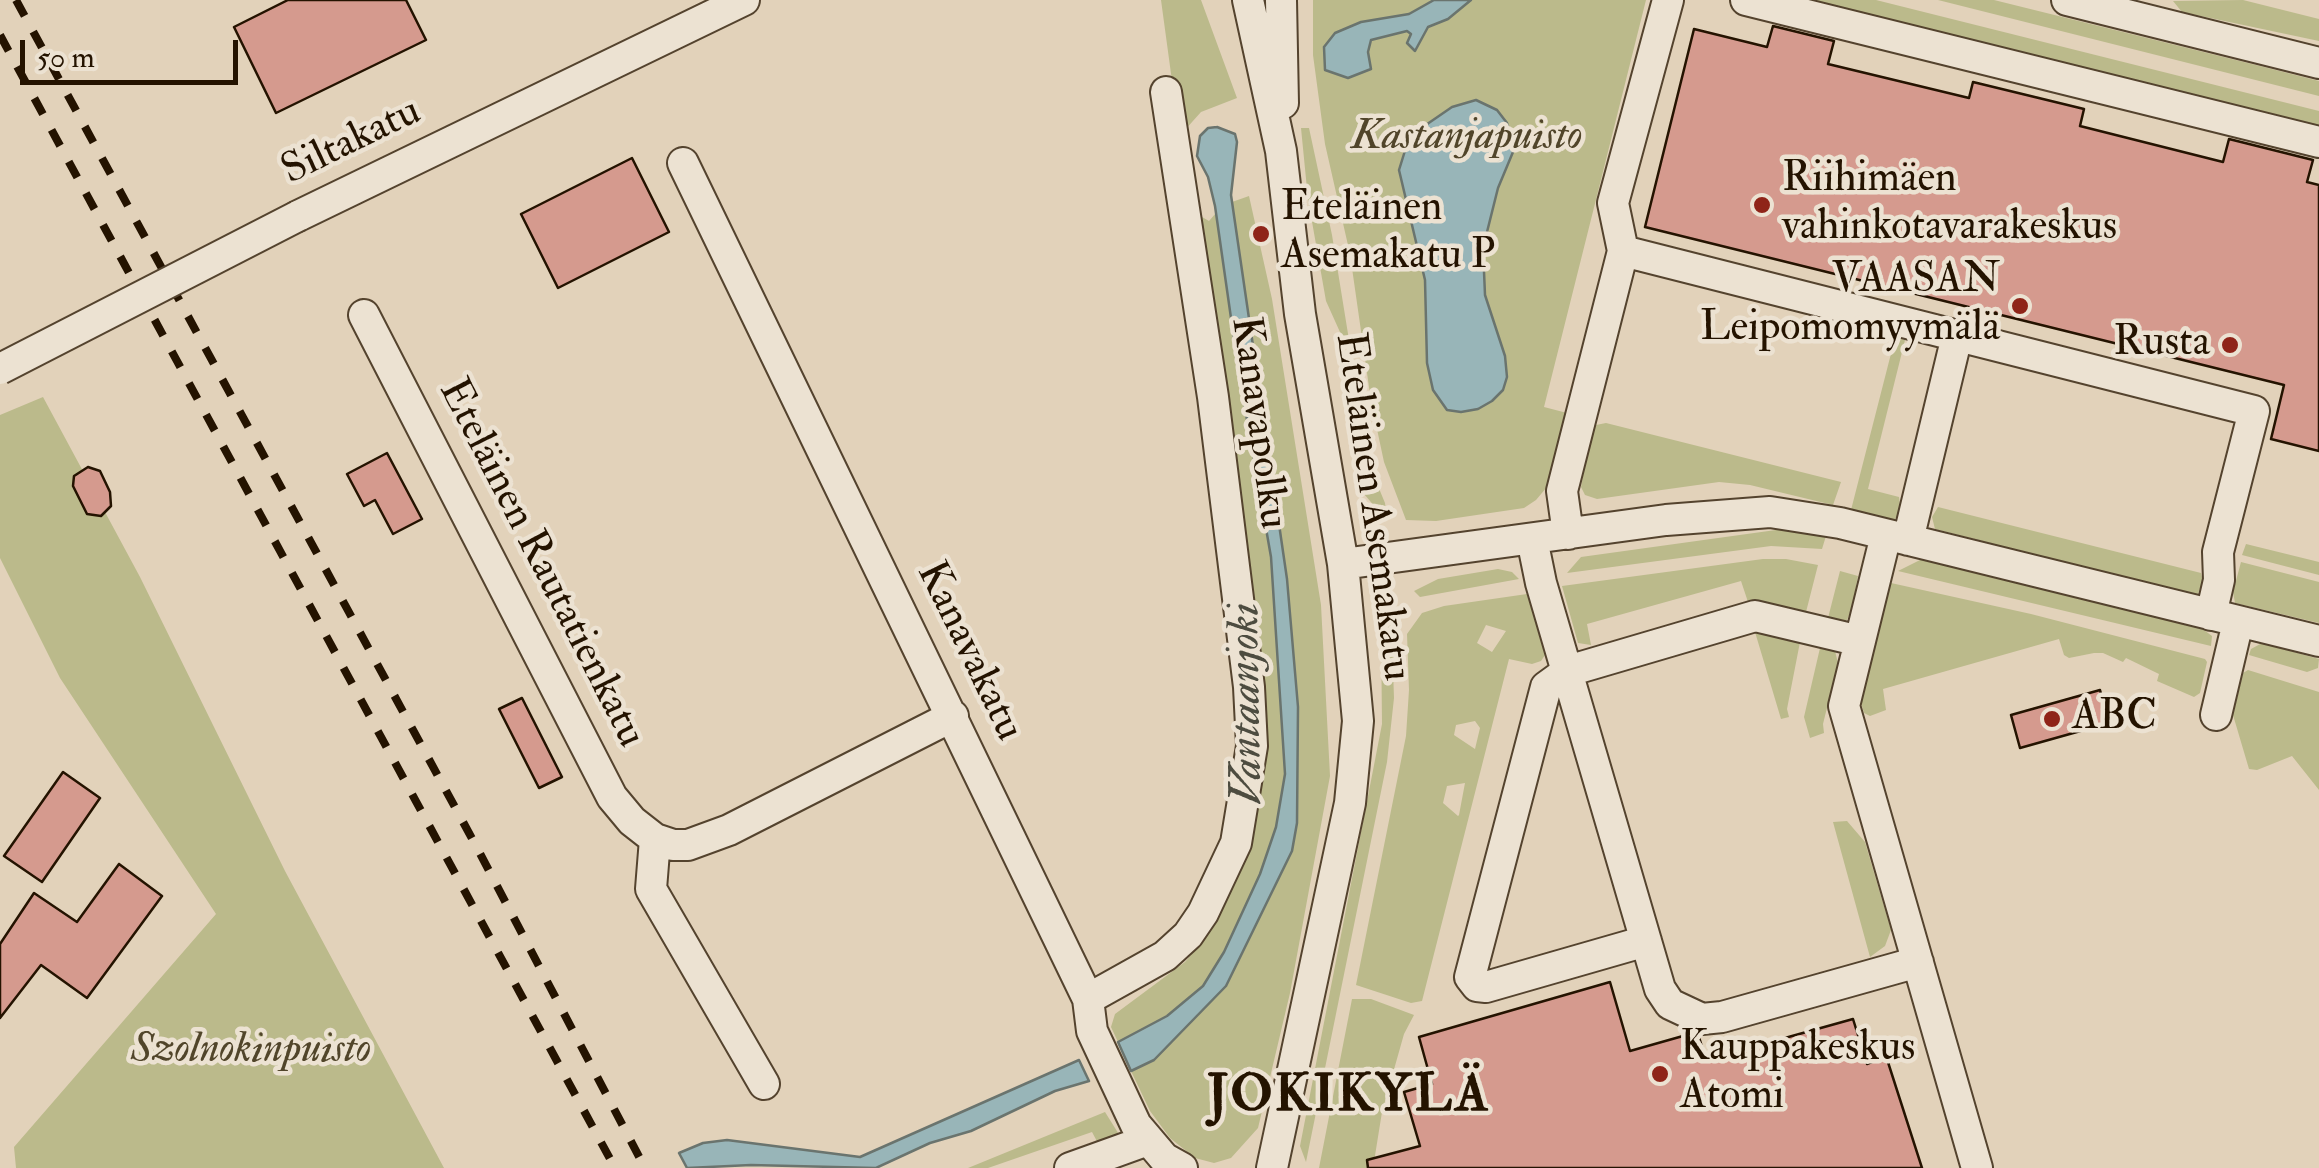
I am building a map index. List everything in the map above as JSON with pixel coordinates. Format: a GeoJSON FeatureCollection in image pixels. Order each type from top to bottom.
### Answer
{"type":"FeatureCollection","features":[{"type":"Feature","properties":{"kind":"street","name":"Siltakatu"},"geometry":{"type":"LineString","coordinates":[[0,368],[319,206],[744,0]]}},
{"type":"Feature","properties":{"kind":"street","name":"Eteläinen Asemakatu"},"geometry":{"type":"LineString","coordinates":[[1248,0],[1281,151],[1300,314],[1344,564],[1356,687],[1350,803],[1272,1168]]}},
{"type":"Feature","properties":{"kind":"street","name":"Eteläinen Asemakatu"},"geometry":{"type":"LineString","coordinates":[[1281,0],[1281,151]]}},
{"type":"Feature","properties":{"kind":"street"},"geometry":{"type":"LineString","coordinates":[[1568,534],[1562,491],[1623,251],[1614,203],[1668,0]]}},
{"type":"Feature","properties":{"kind":"street"},"geometry":{"type":"LineString","coordinates":[[1746,0],[2319,142]]}},
{"type":"Feature","properties":{"kind":"street"},"geometry":{"type":"LineString","coordinates":[[2067,0],[2319,63]]}},
{"type":"Feature","properties":{"kind":"street","name":"Kanavapolku"},"geometry":{"type":"LineString","coordinates":[[1088,999],[1165,956],[1188,936],[1203,913],[1236,842],[1252,746],[1249,687],[1213,397],[1166,92]]}},
{"type":"Feature","properties":{"kind":"street","name":"Kanavakatu"},"geometry":{"type":"LineString","coordinates":[[683,164],[1088,999],[1092,1031],[1136,1126],[1164,1158],[1182,1168]]}},
{"type":"Feature","properties":{"kind":"street"},"geometry":{"type":"LineString","coordinates":[[1623,251],[2254,411],[2218,552],[2225,618],[2216,715]]}},
{"type":"Feature","properties":{"kind":"street","name":"Eteläinen Rautatienkatu"},"geometry":{"type":"LineString","coordinates":[[364,316],[612,797],[632,821],[656,839]]}},
{"type":"Feature","properties":{"kind":"street"},"geometry":{"type":"LineString","coordinates":[[1957,336],[1897,537],[1860,641],[1844,706],[1976,1168]]}},
{"type":"Feature","properties":{"kind":"street"},"geometry":{"type":"LineString","coordinates":[[1344,564],[1666,520],[1770,512],[1897,537],[2319,641]]}},
{"type":"Feature","properties":{"kind":"street"},"geometry":{"type":"LineString","coordinates":[[1532,539],[1541,583],[1660,990],[1670,1004],[1702,1019],[1722,1017],[1918,962]]}},
{"type":"Feature","properties":{"kind":"street"},"geometry":{"type":"LineString","coordinates":[[1646,941],[1486,987],[1477,986],[1470,977],[1546,687],[1568,671],[1755,616],[1860,641]]}},
{"type":"Feature","properties":{"kind":"street"},"geometry":{"type":"LineString","coordinates":[[764,1084],[651,890],[656,839],[688,845],[730,830],[952,716]]}},
{"type":"Feature","properties":{"kind":"street"},"geometry":{"type":"LineString","coordinates":[[1070,1168],[1148,1140]]}},
{"type":"Feature","properties":{"kind":"green space"},"geometry":{"type":"Polygon","coordinates":[[[1161,0],[1201,0],[1237,98],[1201,112],[1184,131],[1175,103],[1161,0]]]}},
{"type":"Feature","properties":{"kind":"green space","name":"Kastanjapuisto"},"geometry":{"type":"Polygon","coordinates":[[[1313,0],[1646,0],[1544,407],[1567,413],[1547,487],[1524,508],[1436,521],[1406,520],[1384,462],[1350,254],[1325,144],[1313,55],[1313,0]]]}},
{"type":"Feature","properties":{"kind":"green space"},"geometry":{"type":"Polygon","coordinates":[[[1779,0],[1876,0],[2319,111],[2319,135],[1779,0]]]}},
{"type":"Feature","properties":{"kind":"green space"},"geometry":{"type":"Polygon","coordinates":[[[1938,0],[1994,0],[2264,67],[2319,81],[2319,96],[1938,0]]]}},
{"type":"Feature","properties":{"kind":"green space"},"geometry":{"type":"Polygon","coordinates":[[[2243,0],[2319,19],[2319,41],[2182,12],[2173,1],[2243,0]]]}},
{"type":"Feature","properties":{"kind":"green space"},"geometry":{"type":"Polygon","coordinates":[[[1301,128],[1309,128],[1349,340],[1344,341],[1326,301],[1308,199],[1301,128]]]}},
{"type":"Feature","properties":{"kind":"green space"},"geometry":{"type":"Polygon","coordinates":[[[1249,196],[1272,299],[1321,605],[1330,776],[1290,993],[1258,1128],[1231,1158],[1214,1163],[1195,1158],[1170,1138],[1150,1111],[1131,1071],[1154,1060],[1226,986],[1292,851],[1297,823],[1298,707],[1287,579],[1232,202],[1249,196]]]}},
{"type":"Feature","properties":{"kind":"green space"},"geometry":{"type":"Polygon","coordinates":[[[1195,213],[1209,221],[1216,213],[1228,284],[1239,374],[1271,558],[1285,774],[1276,827],[1260,874],[1224,952],[1203,986],[1167,1016],[1118,1042],[1111,1027],[1115,1014],[1185,962],[1207,936],[1245,860],[1259,802],[1261,678],[1254,595],[1235,445],[1195,213]]]}},
{"type":"Feature","properties":{"kind":"green space"},"geometry":{"type":"Polygon","coordinates":[[[1895,338],[1905,340],[1868,489],[1899,497],[1901,512],[1894,520],[1851,510],[1895,338]]]}},
{"type":"Feature","properties":{"kind":"green space","name":"Szolnokinpuisto"},"geometry":{"type":"Polygon","coordinates":[[[43,397],[140,577],[285,871],[444,1168],[16,1168],[14,1147],[216,914],[60,678],[0,558],[0,415],[43,397]]]}},
{"type":"Feature","properties":{"kind":"green space"},"geometry":{"type":"Polygon","coordinates":[[[1352,399],[1385,503],[1386,512],[1382,515],[1358,487],[1354,473],[1352,399]]]}},
{"type":"Feature","properties":{"kind":"green space"},"geometry":{"type":"Polygon","coordinates":[[[1606,423],[1841,482],[1833,505],[1750,485],[1719,482],[1597,499],[1585,495],[1581,487],[1590,438],[1596,425],[1606,423]]]}},
{"type":"Feature","properties":{"kind":"green space"},"geometry":{"type":"Polygon","coordinates":[[[1938,507],[2201,573],[2203,581],[2197,596],[1935,529],[1932,517],[1938,507]]]}},
{"type":"Feature","properties":{"kind":"green space"},"geometry":{"type":"Polygon","coordinates":[[[1783,529],[1826,536],[1822,549],[1771,546],[1567,573],[1581,557],[1783,529]]]}},
{"type":"Feature","properties":{"kind":"green space"},"geometry":{"type":"Polygon","coordinates":[[[2246,544],[2319,562],[2319,575],[2242,555],[2246,544]]]}},
{"type":"Feature","properties":{"kind":"green space"},"geometry":{"type":"Polygon","coordinates":[[[1763,559],[1818,565],[1806,612],[1748,602],[1741,581],[1587,624],[1591,645],[1578,643],[1562,586],[1763,559]]]}},
{"type":"Feature","properties":{"kind":"green space"},"geometry":{"type":"Polygon","coordinates":[[[1922,559],[2200,627],[2212,636],[2211,646],[1898,571],[1922,559]]]}},
{"type":"Feature","properties":{"kind":"green space"},"geometry":{"type":"Polygon","coordinates":[[[2241,562],[2319,582],[2319,623],[2235,603],[2233,592],[2241,562]]]}},
{"type":"Feature","properties":{"kind":"green space"},"geometry":{"type":"Polygon","coordinates":[[[1498,569],[1512,572],[1519,579],[1420,597],[1414,591],[1438,579],[1498,569]]]}},
{"type":"Feature","properties":{"kind":"green space"},"geometry":{"type":"Polygon","coordinates":[[[1840,571],[1858,576],[1852,608],[1847,620],[1841,622],[1828,618],[1840,571]]]}},
{"type":"Feature","properties":{"kind":"green space"},"geometry":{"type":"Polygon","coordinates":[[[1891,583],[2205,659],[2200,693],[2194,697],[2157,681],[2159,674],[2126,658],[2123,662],[2094,653],[2069,658],[2064,655],[2059,639],[1883,689],[1886,710],[1870,716],[1864,713],[1861,703],[1891,583]]]}},
{"type":"Feature","properties":{"kind":"green space"},"geometry":{"type":"Polygon","coordinates":[[[1527,594],[1545,655],[1532,664],[1509,659],[1422,1001],[1411,1003],[1356,985],[1406,736],[1407,634],[1422,613],[1527,594]],[[1486,625],[1477,643],[1492,652],[1506,631],[1486,625]],[[1475,721],[1456,725],[1454,735],[1475,749],[1480,728],[1475,721]],[[1465,783],[1447,786],[1443,803],[1458,816],[1465,783]]]}},
{"type":"Feature","properties":{"kind":"green space"},"geometry":{"type":"Polygon","coordinates":[[[1396,602],[1392,640],[1394,698],[1387,762],[1306,1162],[1300,1146],[1382,724],[1381,629],[1396,602]]]}},
{"type":"Feature","properties":{"kind":"green space"},"geometry":{"type":"Polygon","coordinates":[[[1755,632],[1800,642],[1787,709],[1789,717],[1781,719],[1755,632]]]}},
{"type":"Feature","properties":{"kind":"green space"},"geometry":{"type":"Polygon","coordinates":[[[2262,643],[2319,659],[2318,668],[2307,672],[2249,655],[2251,649],[2262,643]]]}},
{"type":"Feature","properties":{"kind":"green space"},"geometry":{"type":"Polygon","coordinates":[[[1820,648],[1835,651],[1838,663],[1824,733],[1810,738],[1804,717],[1820,648]]]}},
{"type":"Feature","properties":{"kind":"green space"},"geometry":{"type":"Polygon","coordinates":[[[2248,670],[2319,692],[2319,790],[2292,756],[2257,770],[2249,769],[2233,715],[2243,673],[2248,670]]]}},
{"type":"Feature","properties":{"kind":"green space"},"geometry":{"type":"Polygon","coordinates":[[[1847,821],[1865,842],[1891,930],[1885,946],[1870,957],[1833,822],[1847,821]]]}},
{"type":"Feature","properties":{"kind":"green space"},"geometry":{"type":"Polygon","coordinates":[[[1352,999],[1371,999],[1414,1015],[1404,1034],[1382,1112],[1373,1168],[1319,1168],[1352,999]]]}},
{"type":"Feature","properties":{"kind":"green space"},"geometry":{"type":"Polygon","coordinates":[[[1105,1112],[1120,1136],[1100,1147],[1092,1132],[988,1168],[968,1168],[1105,1112]]]}},
{"type":"Feature","properties":{"kind":"water"},"geometry":{"type":"Polygon","coordinates":[[[1434,0],[1471,0],[1448,19],[1428,27],[1415,51],[1407,43],[1411,34],[1407,31],[1371,40],[1371,69],[1348,78],[1325,70],[1324,47],[1335,33],[1361,22],[1409,14],[1434,0]]]}},
{"type":"Feature","properties":{"kind":"water"},"geometry":{"type":"Polygon","coordinates":[[[1476,100],[1497,110],[1512,139],[1513,152],[1498,188],[1483,248],[1485,295],[1505,356],[1507,377],[1503,390],[1492,401],[1461,412],[1447,410],[1433,390],[1427,363],[1425,280],[1399,170],[1408,141],[1420,129],[1452,107],[1476,100]]]}},
{"type":"Feature","properties":{"kind":"water"},"geometry":{"type":"Polygon","coordinates":[[[1208,128],[1235,134],[1237,142],[1231,195],[1287,579],[1298,707],[1297,823],[1292,851],[1226,986],[1154,1060],[1131,1071],[1118,1042],[1167,1016],[1203,986],[1224,952],[1260,874],[1276,827],[1285,774],[1271,557],[1215,206],[1208,177],[1197,156],[1200,136],[1208,128]]]}},
{"type":"Feature","properties":{"kind":"water"},"geometry":{"type":"Polygon","coordinates":[[[1079,1060],[1089,1081],[1055,1091],[971,1131],[930,1143],[876,1168],[687,1168],[679,1153],[703,1143],[727,1140],[860,1157],[1079,1060]]]}},
{"type":"Feature","properties":{"kind":"building"},"geometry":{"type":"Polygon","coordinates":[[[288,0],[406,0],[426,40],[276,113],[234,27],[288,0]]]}},
{"type":"Feature","properties":{"kind":"building"},"geometry":{"type":"Polygon","coordinates":[[[1773,26],[1834,41],[1828,64],[1969,98],[1973,82],[2084,109],[2080,126],[2223,162],[2229,139],[2313,160],[2307,182],[2319,185],[2319,451],[2271,439],[2284,385],[1645,227],[1694,29],[1767,47],[1773,26]]]}},
{"type":"Feature","properties":{"kind":"building"},"geometry":{"type":"Polygon","coordinates":[[[632,158],[669,232],[558,288],[521,214],[632,158]]]}},
{"type":"Feature","properties":{"kind":"building"},"geometry":{"type":"Polygon","coordinates":[[[387,453],[422,519],[393,534],[375,500],[364,506],[347,474],[387,453]]]}},
{"type":"Feature","properties":{"kind":"building"},"geometry":{"type":"Polygon","coordinates":[[[88,467],[100,471],[110,492],[111,506],[101,516],[87,514],[73,486],[74,476],[88,467]]]}},
{"type":"Feature","properties":{"kind":"building"},"geometry":{"type":"Polygon","coordinates":[[[2100,690],[2109,723],[2020,748],[2011,715],[2100,690]]]}},
{"type":"Feature","properties":{"kind":"building"},"geometry":{"type":"Polygon","coordinates":[[[522,698],[562,777],[539,788],[499,709],[522,698]]]}},
{"type":"Feature","properties":{"kind":"building"},"geometry":{"type":"Polygon","coordinates":[[[63,772],[100,798],[42,882],[4,856],[63,772]]]}},
{"type":"Feature","properties":{"kind":"building"},"geometry":{"type":"Polygon","coordinates":[[[119,864],[162,896],[87,998],[41,965],[0,1018],[0,944],[34,893],[77,922],[119,864]]]}},
{"type":"Feature","properties":{"kind":"building","name":"Kauppakeskus Atomi"},"geometry":{"type":"Polygon","coordinates":[[[1610,982],[1630,1051],[1690,1034],[1699,1037],[1706,1060],[1853,1019],[1867,1064],[1886,1056],[1922,1168],[1368,1168],[1367,1160],[1420,1146],[1404,1092],[1432,1084],[1419,1037],[1610,982]]]}},
{"type":"Feature","properties":{"kind":"railway"},"geometry":{"type":"LineString","coordinates":[[16,0],[475,844],[645,1168]]}},
{"type":"Feature","properties":{"kind":"railway"},"geometry":{"type":"LineString","coordinates":[[0,35],[615,1168]]}},
{"type":"Feature","properties":{"kind":"place","name":"Riihimäen vahinkotavarakeskus"},"geometry":{"type":"Point","coordinates":[1762,205]}},
{"type":"Feature","properties":{"kind":"place","name":"Eteläinen Asemakatu P"},"geometry":{"type":"Point","coordinates":[1261,234]}},
{"type":"Feature","properties":{"kind":"place","name":"VAASAN Leipomomyymälä"},"geometry":{"type":"Point","coordinates":[2020,306]}},
{"type":"Feature","properties":{"kind":"place","name":"Rusta"},"geometry":{"type":"Point","coordinates":[2230,345]}},
{"type":"Feature","properties":{"kind":"place","name":"ABC"},"geometry":{"type":"Point","coordinates":[2052,719]}},
{"type":"Feature","properties":{"kind":"place","name":"Kauppakeskus Atomi"},"geometry":{"type":"Point","coordinates":[1660,1074]}},
{"type":"Feature","properties":{"kind":"district","name":"JOKIKYLÄ"},"geometry":{"type":"Point","coordinates":[1349,1099]}},
{"type":"Feature","properties":{"kind":"water label","name":"Vantaanjoki"},"geometry":{"type":"Point","coordinates":[1249,704]}}]}
